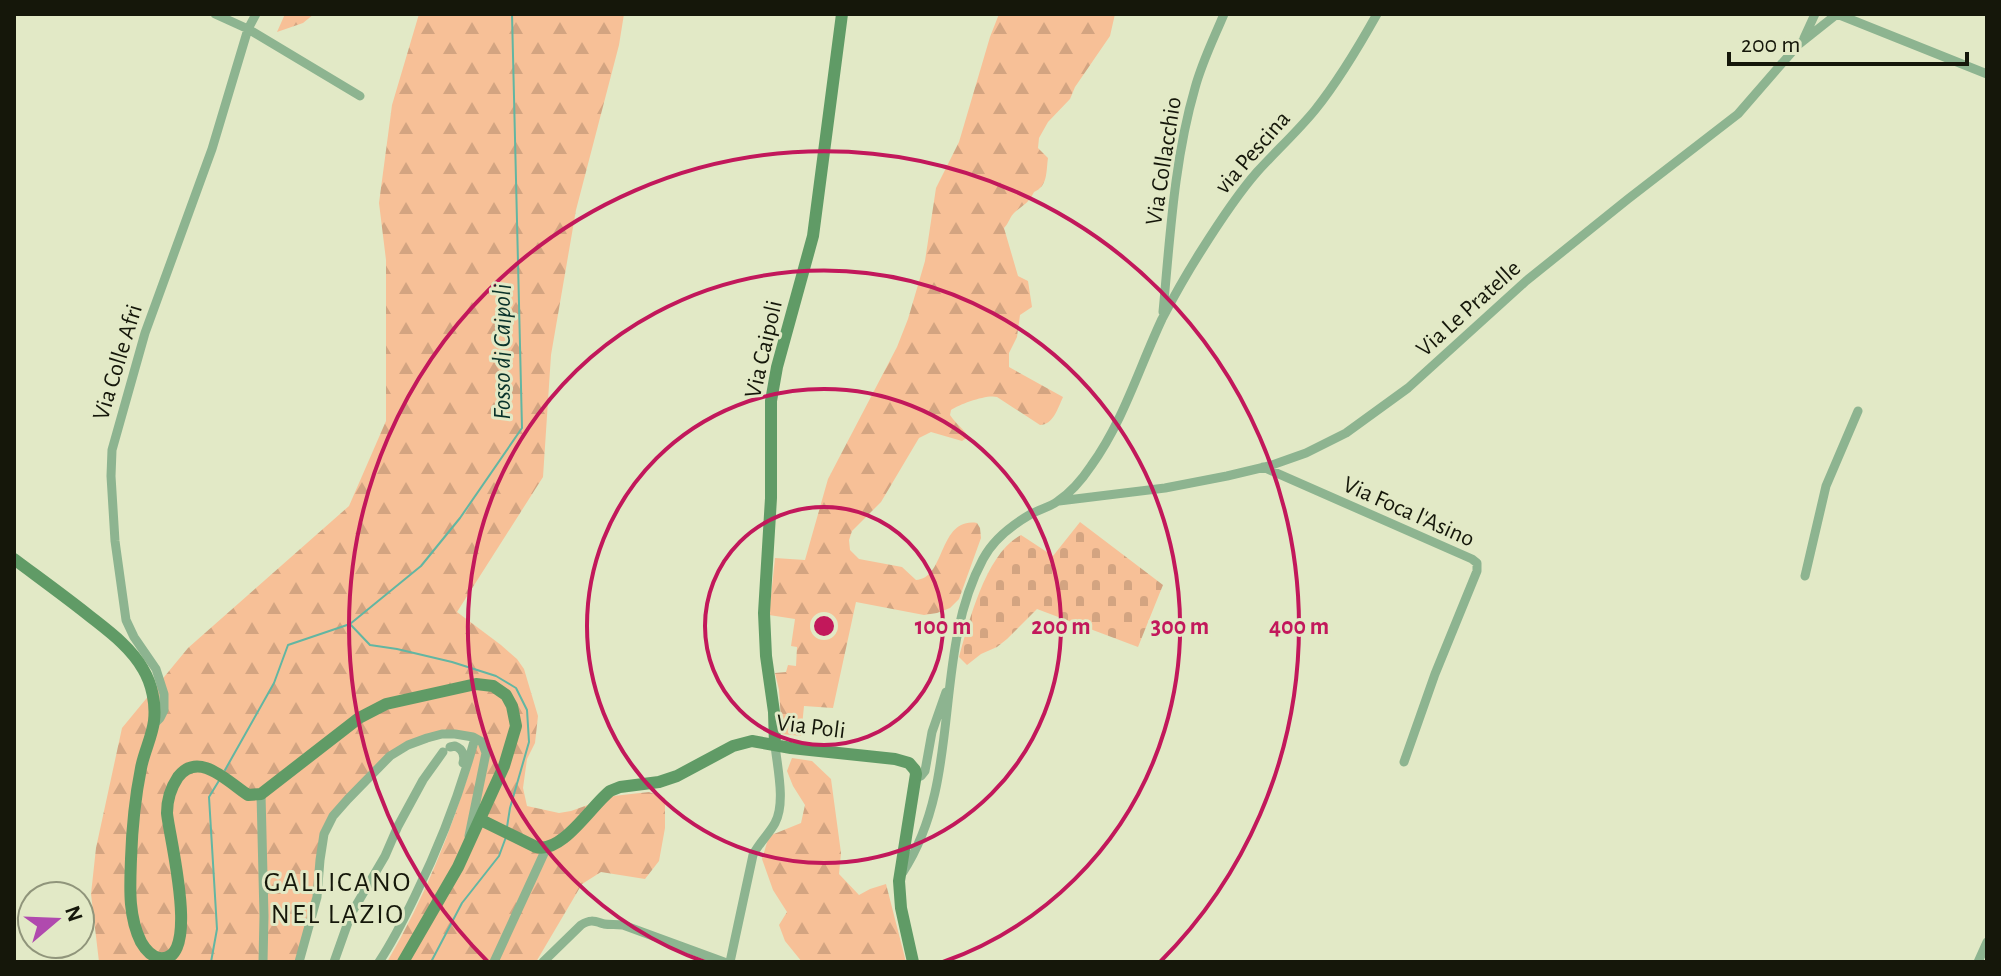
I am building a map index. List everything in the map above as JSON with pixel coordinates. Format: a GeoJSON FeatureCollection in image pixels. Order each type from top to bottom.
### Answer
{"type":"FeatureCollection","features":[{"type":"Feature","properties":{"kind":"street"},"geometry":{"type":"LineString","coordinates":[[215,14],[248,29],[360,96]]}},
{"type":"Feature","properties":{"kind":"street","name":"Via Colle Afri"},"geometry":{"type":"LineString","coordinates":[[154,724],[164,710],[164,694],[158,674],[126,620],[115,550],[112,455],[145,333],[212,149],[248,29],[256,14]]}},
{"type":"Feature","properties":{"kind":"street","name":"Via Caipoli"},"geometry":{"type":"LineString","coordinates":[[775,745],[764,613],[771,498],[771,401],[777,367],[813,236],[842,14]]}},
{"type":"Feature","properties":{"kind":"street","name":"Via Collacchio"},"geometry":{"type":"LineString","coordinates":[[1162,319],[1174,202],[1191,105],[1202,66],[1224,14]]}},
{"type":"Feature","properties":{"kind":"street","name":"via Pescina"},"geometry":{"type":"LineString","coordinates":[[1162,319],[1235,199],[1327,95],[1377,14]]}},
{"type":"Feature","properties":{"kind":"street"},"geometry":{"type":"LineString","coordinates":[[1802,41],[1815,14]]}},
{"type":"Feature","properties":{"kind":"street"},"geometry":{"type":"LineString","coordinates":[[1837,14],[1987,74]]}},
{"type":"Feature","properties":{"kind":"street","name":"Via Le Pratelle"},"geometry":{"type":"LineString","coordinates":[[1059,501],[1165,488],[1263,467],[1313,450],[1363,422],[1408,388],[1526,281],[1738,114],[1802,41],[1837,14]]}},
{"type":"Feature","properties":{"kind":"street"},"geometry":{"type":"LineString","coordinates":[[899,879],[919,843],[934,797],[963,607],[971,585],[986,554],[999,538],[1031,514],[1059,501],[1089,468],[1130,394],[1162,319]]}},
{"type":"Feature","properties":{"kind":"street"},"geometry":{"type":"LineString","coordinates":[[1805,576],[1829,477],[1858,411]]}},
{"type":"Feature","properties":{"kind":"street","name":"Via Foca l'Asino"},"geometry":{"type":"LineString","coordinates":[[1263,467],[1477,563],[1477,571],[1435,674],[1404,762]]}},
{"type":"Feature","properties":{"kind":"street"},"geometry":{"type":"LineString","coordinates":[[14,559],[130,651],[148,679],[154,724],[137,792],[130,895],[133,919],[146,950],[159,958],[167,957],[174,951],[181,927],[180,892],[167,819],[169,795],[176,780],[187,769],[198,765],[207,767],[254,795]]}},
{"type":"Feature","properties":{"kind":"street"},"geometry":{"type":"LineString","coordinates":[[913,962],[901,908],[899,879],[915,777],[925,771],[932,732],[950,682]]}},
{"type":"Feature","properties":{"kind":"street"},"geometry":{"type":"LineString","coordinates":[[254,795],[376,708],[405,698],[465,685],[498,688],[509,699],[516,726],[504,766],[458,867],[403,962]]}},
{"type":"Feature","properties":{"kind":"street"},"geometry":{"type":"LineString","coordinates":[[299,962],[317,897],[324,834],[336,812],[390,756],[442,734],[475,738],[482,742],[486,753],[468,845]]}},
{"type":"Feature","properties":{"kind":"street"},"geometry":{"type":"LineString","coordinates":[[379,962],[395,937],[429,866],[461,788],[475,738]]}},
{"type":"Feature","properties":{"kind":"street","name":"Via Poli"},"geometry":{"type":"LineString","coordinates":[[541,848],[560,841],[613,789],[677,776],[742,743],[757,741],[885,757],[913,766],[915,777]]}},
{"type":"Feature","properties":{"kind":"street"},"geometry":{"type":"LineString","coordinates":[[730,962],[752,859],[758,845],[775,824],[779,812],[775,745]]}},
{"type":"Feature","properties":{"kind":"street"},"geometry":{"type":"LineString","coordinates":[[334,962],[351,914],[385,856],[423,780],[446,750],[458,747],[464,755],[457,781],[461,788]]}},
{"type":"Feature","properties":{"kind":"street"},"geometry":{"type":"LineString","coordinates":[[254,795],[265,925],[263,962]]}},
{"type":"Feature","properties":{"kind":"street"},"geometry":{"type":"LineString","coordinates":[[481,820],[541,848],[494,962]]}},
{"type":"Feature","properties":{"kind":"street"},"geometry":{"type":"LineString","coordinates":[[543,962],[581,925],[595,920],[608,925],[623,925],[724,962]]}},
{"type":"Feature","properties":{"kind":"street"},"geometry":{"type":"LineString","coordinates":[[1978,962],[1987,942]]}},
{"type":"Feature","properties":{"kind":"green space"},"geometry":{"type":"Polygon","coordinates":[[[285,14],[314,14],[303,23],[277,32],[285,14]]]}},
{"type":"Feature","properties":{"kind":"green space"},"geometry":{"type":"Polygon","coordinates":[[[419,14],[624,14],[619,45],[576,210],[551,355],[543,477],[457,612],[501,645],[524,669],[538,716],[535,743],[527,759],[523,788],[527,806],[559,813],[613,796],[649,792],[665,798],[665,828],[659,861],[645,879],[601,872],[582,884],[536,962],[387,962],[428,883],[469,773],[477,745],[473,737],[455,734],[398,751],[328,825],[299,962],[99,962],[96,880],[93,880],[96,848],[122,728],[188,648],[349,506],[386,421],[386,260],[379,203],[392,105],[419,14]]]}},
{"type":"Feature","properties":{"kind":"green space"},"geometry":{"type":"Polygon","coordinates":[[[999,14],[1115,14],[1110,36],[1070,99],[1048,122],[1039,138],[1038,148],[1048,158],[1044,182],[1004,228],[1018,276],[1028,281],[1032,307],[1020,315],[1017,337],[1009,353],[1009,367],[1063,397],[1052,419],[1040,425],[997,397],[974,400],[951,410],[950,415],[968,437],[962,441],[931,432],[919,438],[881,502],[852,531],[850,550],[859,559],[902,567],[916,580],[926,577],[933,570],[955,529],[964,524],[977,523],[981,538],[959,599],[950,608],[924,615],[856,602],[833,708],[804,706],[801,736],[782,734],[775,673],[786,672],[788,665],[796,666],[797,647],[791,646],[795,619],[769,615],[775,558],[805,560],[828,479],[897,347],[925,261],[936,188],[959,142],[999,14]]]}},
{"type":"Feature","properties":{"kind":"green space"},"geometry":{"type":"Polygon","coordinates":[[[1080,522],[1163,585],[1138,647],[1037,609],[997,647],[967,665],[959,657],[963,642],[981,589],[998,557],[1021,535],[1053,556],[1080,522]]]}},
{"type":"Feature","properties":{"kind":"green space"},"geometry":{"type":"Polygon","coordinates":[[[792,758],[812,761],[831,779],[841,853],[839,874],[859,895],[886,884],[906,962],[802,962],[785,941],[779,925],[787,912],[773,890],[762,859],[769,836],[801,823],[805,805],[787,771],[792,758]]]}},
{"type":"Feature","properties":{"kind":"waterway","name":"Fosso di Caipoli"},"geometry":{"type":"LineString","coordinates":[[507,827],[529,742],[527,710],[516,688],[496,676],[452,662],[370,645],[350,624],[421,566],[460,518],[522,428],[512,14]]}},
{"type":"Feature","properties":{"kind":"waterway","name":"Fosso di Caipoli"},"geometry":{"type":"LineString","coordinates":[[225,770],[274,683],[288,645],[350,624]]}},
{"type":"Feature","properties":{"kind":"waterway","name":"Fosso di Caipoli"},"geometry":{"type":"LineString","coordinates":[[211,962],[217,929],[209,797],[220,779]]}},
{"type":"Feature","properties":{"kind":"waterway","name":"Fosso di Caipoli"},"geometry":{"type":"LineString","coordinates":[[431,962],[462,903],[499,856],[506,837]]}},
{"type":"Feature","properties":{"kind":"district","name":"GALLICANO NEL LAZIO"},"geometry":{"type":"Point","coordinates":[338,897]}}]}
